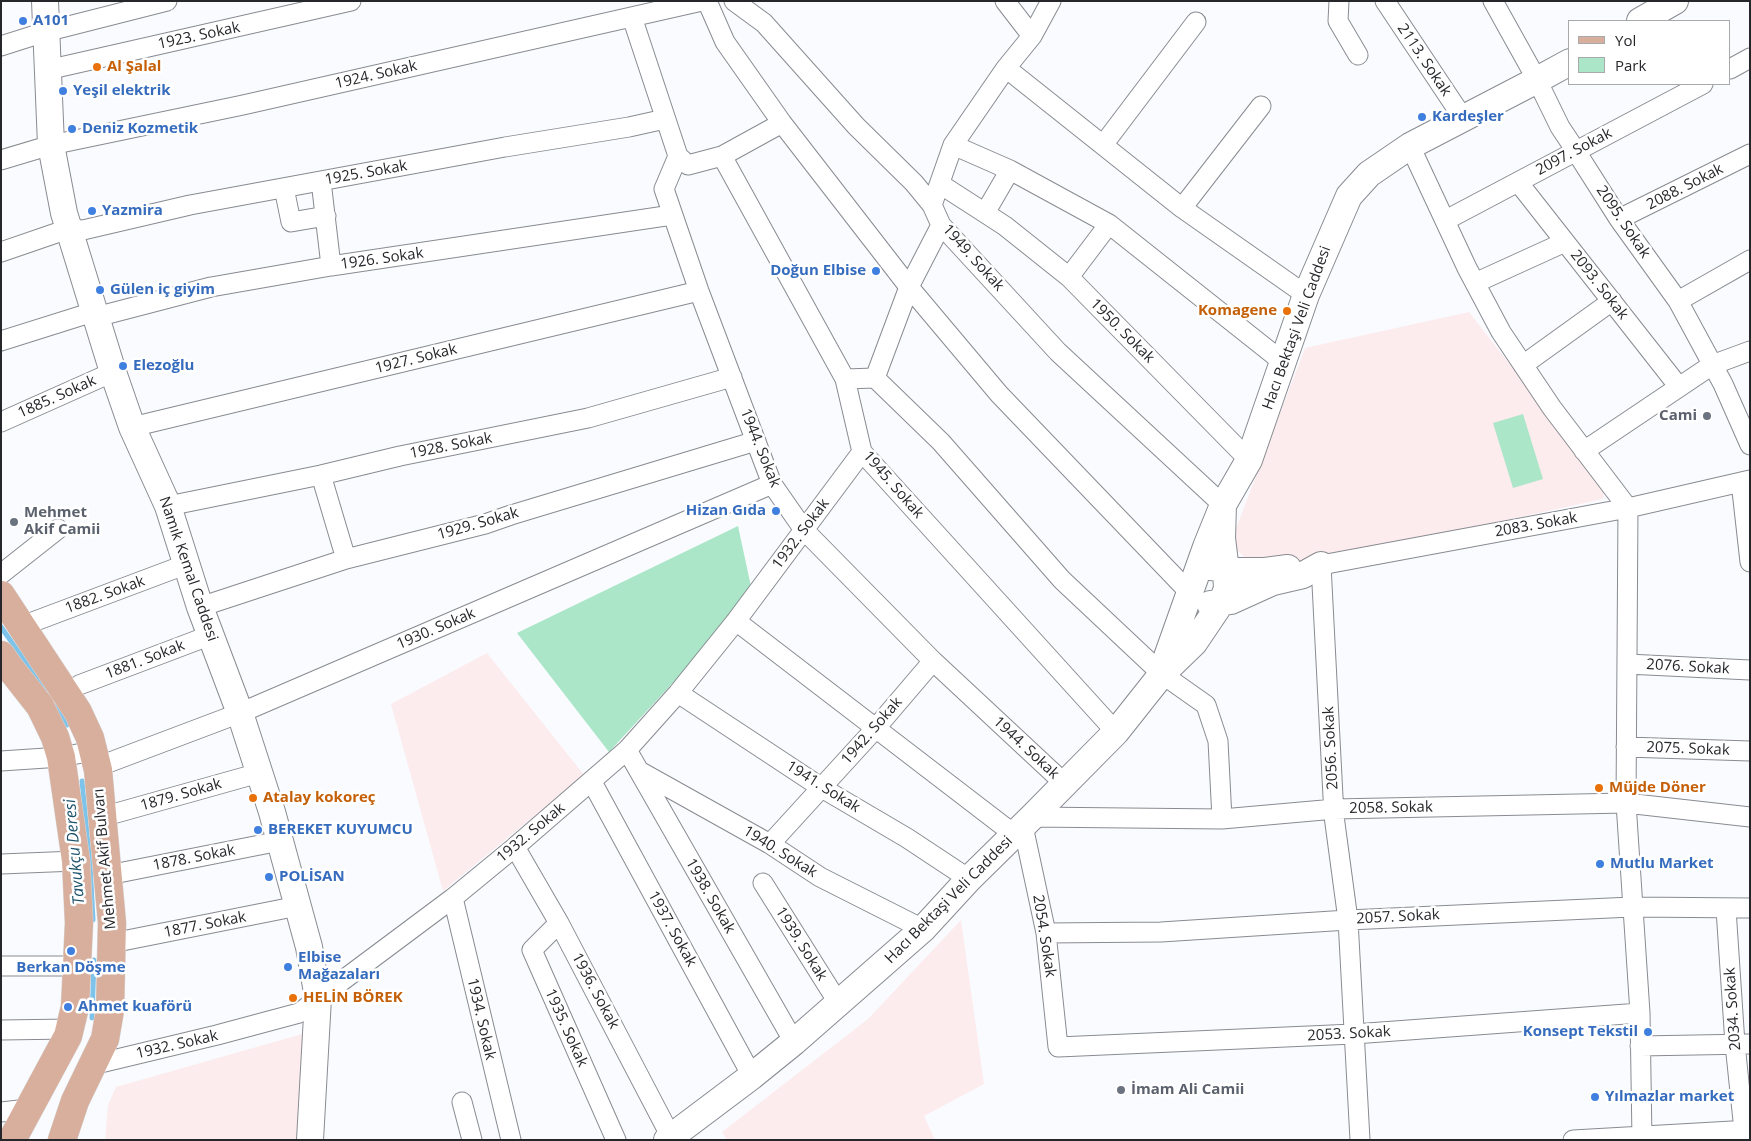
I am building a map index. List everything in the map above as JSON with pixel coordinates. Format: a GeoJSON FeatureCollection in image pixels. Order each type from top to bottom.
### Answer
{"type":"FeatureCollection","features":[{"type":"Feature","properties":{"kind":"main road","name":"Mehmet Akif Bulvarı"},"geometry":{"type":"LineString","coordinates":[[1,595],[78,712],[90,738],[95,759],[102,817],[112,923],[108,1027],[105,1040],[75,1101],[62,1140]]}},
{"type":"Feature","properties":{"kind":"main road","name":"Mehmet Akif Bulvarı"},"geometry":{"type":"LineString","coordinates":[[4,664],[40,706],[62,757],[76,861],[79,923],[75,1007],[68,1036],[15,1126]]}},
{"type":"Feature","properties":{"kind":"street","name":"Namık Kemal Caddesi"},"geometry":{"type":"LineString","coordinates":[[44,1],[50,145],[68,229],[112,372],[132,427],[168,506],[200,607],[240,713],[272,812],[308,947],[318,998],[310,1140]]}},
{"type":"Feature","properties":{"kind":"street"},"geometry":{"type":"LineString","coordinates":[[1,46],[45,32],[167,1]]}},
{"type":"Feature","properties":{"kind":"street","name":"1923. Sokak"},"geometry":{"type":"LineString","coordinates":[[47,70],[351,1]]}},
{"type":"Feature","properties":{"kind":"street","name":"1924. Sokak"},"geometry":{"type":"LineString","coordinates":[[1,160],[50,145],[243,105],[702,1]]}},
{"type":"Feature","properties":{"kind":"street"},"geometry":{"type":"LineString","coordinates":[[707,1],[725,42],[782,122],[909,287],[999,394],[1194,582]]}},
{"type":"Feature","properties":{"kind":"street","name":"1949. Sokak"},"geometry":{"type":"LineString","coordinates":[[734,1],[764,23],[856,126],[914,183],[932,205],[942,225],[1058,352],[1223,506]]}},
{"type":"Feature","properties":{"kind":"street"},"geometry":{"type":"LineString","coordinates":[[1005,1],[1032,36]]}},
{"type":"Feature","properties":{"kind":"street"},"geometry":{"type":"LineString","coordinates":[[932,205],[953,145],[1006,68],[1032,36],[1051,1]]}},
{"type":"Feature","properties":{"kind":"street"},"geometry":{"type":"LineString","coordinates":[[1339,1],[1338,22],[1358,55]]}},
{"type":"Feature","properties":{"kind":"street","name":"2113. Sokak"},"geometry":{"type":"LineString","coordinates":[[1385,1],[1463,118]]}},
{"type":"Feature","properties":{"kind":"street","name":"2095. Sokak"},"geometry":{"type":"LineString","coordinates":[[1493,1],[1537,80],[1560,127],[1620,220],[1678,301],[1712,365],[1743,411],[1750,445]]}},
{"type":"Feature","properties":{"kind":"street"},"geometry":{"type":"LineString","coordinates":[[1642,20],[1671,2]]}},
{"type":"Feature","properties":{"kind":"street"},"geometry":{"type":"LineString","coordinates":[[632,18],[678,156],[688,165],[722,156],[782,122]]}},
{"type":"Feature","properties":{"kind":"street"},"geometry":{"type":"LineString","coordinates":[[1103,145],[1196,22]]}},
{"type":"Feature","properties":{"kind":"street"},"geometry":{"type":"LineString","coordinates":[[1731,68],[1750,58]]}},
{"type":"Feature","properties":{"kind":"street","name":"Hacı Bektaşi Veli Caddesi"},"geometry":{"type":"LineString","coordinates":[[1162,674],[1223,506],[1249,460],[1306,295],[1349,196],[1369,174],[1410,146],[1568,63]]}},
{"type":"Feature","properties":{"kind":"street"},"geometry":{"type":"LineString","coordinates":[[1006,68],[1182,208],[1306,295]]}},
{"type":"Feature","properties":{"kind":"street","name":"2097. Sokak"},"geometry":{"type":"LineString","coordinates":[[1446,220],[1701,85]]}},
{"type":"Feature","properties":{"kind":"street"},"geometry":{"type":"LineString","coordinates":[[1182,208],[1261,106]]}},
{"type":"Feature","properties":{"kind":"street","name":"1925. Sokak"},"geometry":{"type":"LineString","coordinates":[[1,252],[68,229],[83,230],[190,205],[665,119]]}},
{"type":"Feature","properties":{"kind":"street"},"geometry":{"type":"LineString","coordinates":[[953,145],[1010,170],[1108,224],[1283,362]]}},
{"type":"Feature","properties":{"kind":"street"},"geometry":{"type":"LineString","coordinates":[[1410,146],[1475,283],[1501,332],[1552,408],[1628,508],[1626,803],[1640,1013],[1642,1138]]}},
{"type":"Feature","properties":{"kind":"street","name":"2088. Sokak"},"geometry":{"type":"LineString","coordinates":[[1620,220],[1750,154]]}},
{"type":"Feature","properties":{"kind":"street","name":"1944. Sokak"},"geometry":{"type":"LineString","coordinates":[[678,156],[664,189],[699,291],[772,484],[804,530],[933,660],[1065,784]]}},
{"type":"Feature","properties":{"kind":"street","name":"1945. Sokak"},"geometry":{"type":"LineString","coordinates":[[722,156],[845,379],[862,452],[1116,732]]}},
{"type":"Feature","properties":{"kind":"street"},"geometry":{"type":"LineString","coordinates":[[985,213],[1010,170]]}},
{"type":"Feature","properties":{"kind":"street"},"geometry":{"type":"LineString","coordinates":[[321,181],[331,266]]}},
{"type":"Feature","properties":{"kind":"street","name":"2093. Sokak"},"geometry":{"type":"LineString","coordinates":[[1518,182],[1679,387]]}},
{"type":"Feature","properties":{"kind":"street","name":"1950. Sokak"},"geometry":{"type":"LineString","coordinates":[[940,184],[1005,226],[1069,277],[1249,460]]}},
{"type":"Feature","properties":{"kind":"street"},"geometry":{"type":"LineString","coordinates":[[284,188],[291,222],[326,216]]}},
{"type":"Feature","properties":{"kind":"street","name":"1926. Sokak"},"geometry":{"type":"LineString","coordinates":[[1,341],[94,315],[211,287],[331,266],[672,215]]}},
{"type":"Feature","properties":{"kind":"street"},"geometry":{"type":"LineString","coordinates":[[1069,277],[1108,224]]}},
{"type":"Feature","properties":{"kind":"street"},"geometry":{"type":"LineString","coordinates":[[876,378],[909,287],[942,225]]}},
{"type":"Feature","properties":{"kind":"street"},"geometry":{"type":"LineString","coordinates":[[1475,283],[1565,242]]}},
{"type":"Feature","properties":{"kind":"street"},"geometry":{"type":"LineString","coordinates":[[1678,301],[1750,260]]}},
{"type":"Feature","properties":{"kind":"street","name":"1927. Sokak"},"geometry":{"type":"LineString","coordinates":[[132,427],[699,291]]}},
{"type":"Feature","properties":{"kind":"street"},"geometry":{"type":"LineString","coordinates":[[1523,365],[1612,301]]}},
{"type":"Feature","properties":{"kind":"street"},"geometry":{"type":"LineString","coordinates":[[1584,451],[1712,365],[1750,351]]}},
{"type":"Feature","properties":{"kind":"street","name":"1885. Sokak"},"geometry":{"type":"LineString","coordinates":[[1,422],[112,372]]}},
{"type":"Feature","properties":{"kind":"street","name":"1928. Sokak"},"geometry":{"type":"LineString","coordinates":[[168,506],[588,418],[732,377]]}},
{"type":"Feature","properties":{"kind":"street"},"geometry":{"type":"LineString","coordinates":[[845,379],[876,378],[942,442],[1062,580],[1162,674],[1206,705],[1218,741],[1222,819]]}},
{"type":"Feature","properties":{"kind":"street","name":"1929. Sokak"},"geometry":{"type":"LineString","coordinates":[[200,607],[346,559],[485,524],[511,514],[756,441]]}},
{"type":"Feature","properties":{"kind":"street","name":"1932. Sokak"},"geometry":{"type":"LineString","coordinates":[[92,1065],[217,1036],[299,1013],[453,898],[592,782],[627,750],[678,693],[736,621],[862,452]]}},
{"type":"Feature","properties":{"kind":"street"},"geometry":{"type":"LineString","coordinates":[[321,475],[346,559]]}},
{"type":"Feature","properties":{"kind":"street"},"geometry":{"type":"LineString","coordinates":[[1745,481],[1749,550]]}},
{"type":"Feature","properties":{"kind":"street","name":"2083. Sokak"},"geometry":{"type":"LineString","coordinates":[[1321,565],[1628,508],[1745,481]]}},
{"type":"Feature","properties":{"kind":"street","name":"1930. Sokak"},"geometry":{"type":"LineString","coordinates":[[1,761],[62,757],[95,759],[240,713],[772,484]]}},
{"type":"Feature","properties":{"kind":"street","name":"Hacı Bektaşi Veli Caddesi"},"geometry":{"type":"LineString","coordinates":[[669,1138],[794,1042],[923,929],[969,879],[1116,732],[1162,674],[1194,643],[1221,603],[1227,590],[1222,538],[1223,506]]}},
{"type":"Feature","properties":{"kind":"street"},"geometry":{"type":"LineString","coordinates":[[1,574],[58,529]]}},
{"type":"Feature","properties":{"kind":"street","name":"1882. Sokak"},"geometry":{"type":"LineString","coordinates":[[22,626],[187,564]]}},
{"type":"Feature","properties":{"kind":"street"},"geometry":{"type":"LineString","coordinates":[[1321,565],[1303,575],[1273,582],[1231,601],[1206,604],[1193,598],[1194,582],[1202,567],[1212,566],[1237,571],[1265,571],[1321,565]]}},
{"type":"Feature","properties":{"kind":"street","name":"2056. Sokak"},"geometry":{"type":"LineString","coordinates":[[1321,565],[1334,816],[1348,920],[1360,1140]]}},
{"type":"Feature","properties":{"kind":"street"},"geometry":{"type":"LineString","coordinates":[[736,621],[875,729],[1023,826]]}},
{"type":"Feature","properties":{"kind":"street","name":"1881. Sokak"},"geometry":{"type":"LineString","coordinates":[[78,685],[211,635]]}},
{"type":"Feature","properties":{"kind":"street","name":"1942. Sokak"},"geometry":{"type":"LineString","coordinates":[[770,844],[875,729],[933,660]]}},
{"type":"Feature","properties":{"kind":"street","name":"2076. Sokak"},"geometry":{"type":"LineString","coordinates":[[1626,664],[1750,670]]}},
{"type":"Feature","properties":{"kind":"street","name":"1941. Sokak"},"geometry":{"type":"LineString","coordinates":[[678,693],[822,788],[907,838],[969,879]]}},
{"type":"Feature","properties":{"kind":"street","name":"2075. Sokak"},"geometry":{"type":"LineString","coordinates":[[1626,747],[1750,751]]}},
{"type":"Feature","properties":{"kind":"street","name":"1938. Sokak"},"geometry":{"type":"LineString","coordinates":[[627,750],[794,1042]]}},
{"type":"Feature","properties":{"kind":"street","name":"1940. Sokak"},"geometry":{"type":"LineString","coordinates":[[640,771],[770,844],[820,877],[923,929]]}},
{"type":"Feature","properties":{"kind":"street","name":"1879. Sokak"},"geometry":{"type":"LineString","coordinates":[[102,817],[259,773]]}},
{"type":"Feature","properties":{"kind":"street","name":"1937. Sokak"},"geometry":{"type":"LineString","coordinates":[[592,782],[752,1076]]}},
{"type":"Feature","properties":{"kind":"street","name":"2058. Sokak"},"geometry":{"type":"LineString","coordinates":[[1023,826],[1222,819],[1335,809],[1626,803],[1750,817]]}},
{"type":"Feature","properties":{"kind":"street","name":"2054. Sokak"},"geometry":{"type":"LineString","coordinates":[[1023,826],[1046,933],[1058,1046]]}},
{"type":"Feature","properties":{"kind":"street","name":"1878. Sokak"},"geometry":{"type":"LineString","coordinates":[[108,875],[280,841]]}},
{"type":"Feature","properties":{"kind":"street","name":"1936. Sokak"},"geometry":{"type":"LineString","coordinates":[[515,847],[559,924],[669,1138]]}},
{"type":"Feature","properties":{"kind":"street"},"geometry":{"type":"LineString","coordinates":[[1,864],[76,861]]}},
{"type":"Feature","properties":{"kind":"street","name":"1939. Sokak"},"geometry":{"type":"LineString","coordinates":[[763,883],[839,1004]]}},
{"type":"Feature","properties":{"kind":"street","name":"1934. Sokak"},"geometry":{"type":"LineString","coordinates":[[453,898],[510,1140]]}},
{"type":"Feature","properties":{"kind":"street","name":"1877. Sokak"},"geometry":{"type":"LineString","coordinates":[[112,943],[298,906]]}},
{"type":"Feature","properties":{"kind":"street","name":"2057. Sokak"},"geometry":{"type":"LineString","coordinates":[[1046,933],[1162,932],[1348,920],[1632,907],[1750,908]]}},
{"type":"Feature","properties":{"kind":"street","name":"2034. Sokak"},"geometry":{"type":"LineString","coordinates":[[1726,909],[1742,1044],[1747,1133]]}},
{"type":"Feature","properties":{"kind":"street","name":"1935. Sokak"},"geometry":{"type":"LineString","coordinates":[[559,924],[532,950],[616,1140]]}},
{"type":"Feature","properties":{"kind":"street"},"geometry":{"type":"LineString","coordinates":[[1,966],[77,966]]}},
{"type":"Feature","properties":{"kind":"street","name":"2053. Sokak"},"geometry":{"type":"LineString","coordinates":[[1058,1046],[1354,1034],[1640,1013]]}},
{"type":"Feature","properties":{"kind":"street"},"geometry":{"type":"LineString","coordinates":[[1,1030],[70,1029]]}},
{"type":"Feature","properties":{"kind":"street"},"geometry":{"type":"LineString","coordinates":[[1640,1046],[1742,1044]]}},
{"type":"Feature","properties":{"kind":"street"},"geometry":{"type":"LineString","coordinates":[[462,1102],[472,1140]]}},
{"type":"Feature","properties":{"kind":"street"},"geometry":{"type":"LineString","coordinates":[[1573,1140],[1747,1133]]}},
{"type":"Feature","properties":{"kind":"shaded area"},"geometry":{"type":"Polygon","coordinates":[[[1469,312],[1605,486],[1603,499],[1262,573],[1230,544],[1305,348],[1469,312]]]}},
{"type":"Feature","properties":{"kind":"shaded area"},"geometry":{"type":"Polygon","coordinates":[[[487,653],[584,775],[443,891],[391,704],[487,653]]]}},
{"type":"Feature","properties":{"kind":"shaded area"},"geometry":{"type":"Polygon","coordinates":[[[961,920],[984,1084],[924,1116],[935,1140],[727,1140],[722,1132],[868,1019],[961,920]]]}},
{"type":"Feature","properties":{"kind":"shaded area"},"geometry":{"type":"Polygon","coordinates":[[[302,1034],[305,1060],[299,1140],[105,1140],[108,1105],[116,1087],[302,1034]]]}},
{"type":"Feature","properties":{"kind":"green space"},"geometry":{"type":"Polygon","coordinates":[[[1523,414],[1543,479],[1513,488],[1493,423],[1523,414]]]}},
{"type":"Feature","properties":{"kind":"green space"},"geometry":{"type":"Polygon","coordinates":[[[738,526],[753,596],[609,752],[517,633],[738,526]]]}},
{"type":"Feature","properties":{"kind":"waterway","name":"Tavukçu Deresi"},"geometry":{"type":"LineString","coordinates":[[1,627],[56,705],[67,725]]}},
{"type":"Feature","properties":{"kind":"waterway","name":"Tavukçu Deresi"},"geometry":{"type":"LineString","coordinates":[[82,781],[93,920]]}},
{"type":"Feature","properties":{"kind":"waterway","name":"Tavukçu Deresi"},"geometry":{"type":"LineString","coordinates":[[92,1018],[94,960]]}},
{"type":"Feature","properties":{"kind":"place","name":"A101"},"geometry":{"type":"Point","coordinates":[23,21]}},
{"type":"Feature","properties":{"kind":"place","name":"Al Şalal"},"geometry":{"type":"Point","coordinates":[97,67]}},
{"type":"Feature","properties":{"kind":"place","name":"Yeşil elektrik"},"geometry":{"type":"Point","coordinates":[63,91]}},
{"type":"Feature","properties":{"kind":"place","name":"Kardeşler"},"geometry":{"type":"Point","coordinates":[1422,117]}},
{"type":"Feature","properties":{"kind":"place","name":"Deniz Kozmetik"},"geometry":{"type":"Point","coordinates":[72,129]}},
{"type":"Feature","properties":{"kind":"place","name":"Yazmira"},"geometry":{"type":"Point","coordinates":[92,211]}},
{"type":"Feature","properties":{"kind":"place","name":"Doğun Elbise"},"geometry":{"type":"Point","coordinates":[876,271]}},
{"type":"Feature","properties":{"kind":"place","name":"Gülen iç giyim"},"geometry":{"type":"Point","coordinates":[100,290]}},
{"type":"Feature","properties":{"kind":"place","name":"Komagene"},"geometry":{"type":"Point","coordinates":[1287,311]}},
{"type":"Feature","properties":{"kind":"place","name":"Elezoğlu"},"geometry":{"type":"Point","coordinates":[123,366]}},
{"type":"Feature","properties":{"kind":"place","name":"Cami"},"geometry":{"type":"Point","coordinates":[1707,416]}},
{"type":"Feature","properties":{"kind":"place","name":"Hizan Gıda"},"geometry":{"type":"Point","coordinates":[776,511]}},
{"type":"Feature","properties":{"kind":"place","name":"Mehmet Akif Camii"},"geometry":{"type":"Point","coordinates":[14,522]}},
{"type":"Feature","properties":{"kind":"place","name":"Müjde Döner"},"geometry":{"type":"Point","coordinates":[1599,788]}},
{"type":"Feature","properties":{"kind":"place","name":"Atalay kokoreç"},"geometry":{"type":"Point","coordinates":[253,798]}},
{"type":"Feature","properties":{"kind":"place","name":"BEREKET KUYUMCU"},"geometry":{"type":"Point","coordinates":[258,830]}},
{"type":"Feature","properties":{"kind":"place","name":"Mutlu Market"},"geometry":{"type":"Point","coordinates":[1600,864]}},
{"type":"Feature","properties":{"kind":"place","name":"POLİSAN"},"geometry":{"type":"Point","coordinates":[269,877]}},
{"type":"Feature","properties":{"kind":"place","name":"Berkan Döşme"},"geometry":{"type":"Point","coordinates":[71,951]}},
{"type":"Feature","properties":{"kind":"place","name":"Elbise Mağazaları"},"geometry":{"type":"Point","coordinates":[288,967]}},
{"type":"Feature","properties":{"kind":"place","name":"HELİN BÖREK"},"geometry":{"type":"Point","coordinates":[293,998]}},
{"type":"Feature","properties":{"kind":"place","name":"Ahmet kuaförü"},"geometry":{"type":"Point","coordinates":[68,1007]}},
{"type":"Feature","properties":{"kind":"place","name":"Konsept Tekstil"},"geometry":{"type":"Point","coordinates":[1648,1032]}},
{"type":"Feature","properties":{"kind":"place","name":"İmam Ali Camii"},"geometry":{"type":"Point","coordinates":[1121,1090]}},
{"type":"Feature","properties":{"kind":"place","name":"Yılmazlar market"},"geometry":{"type":"Point","coordinates":[1595,1097]}}]}
